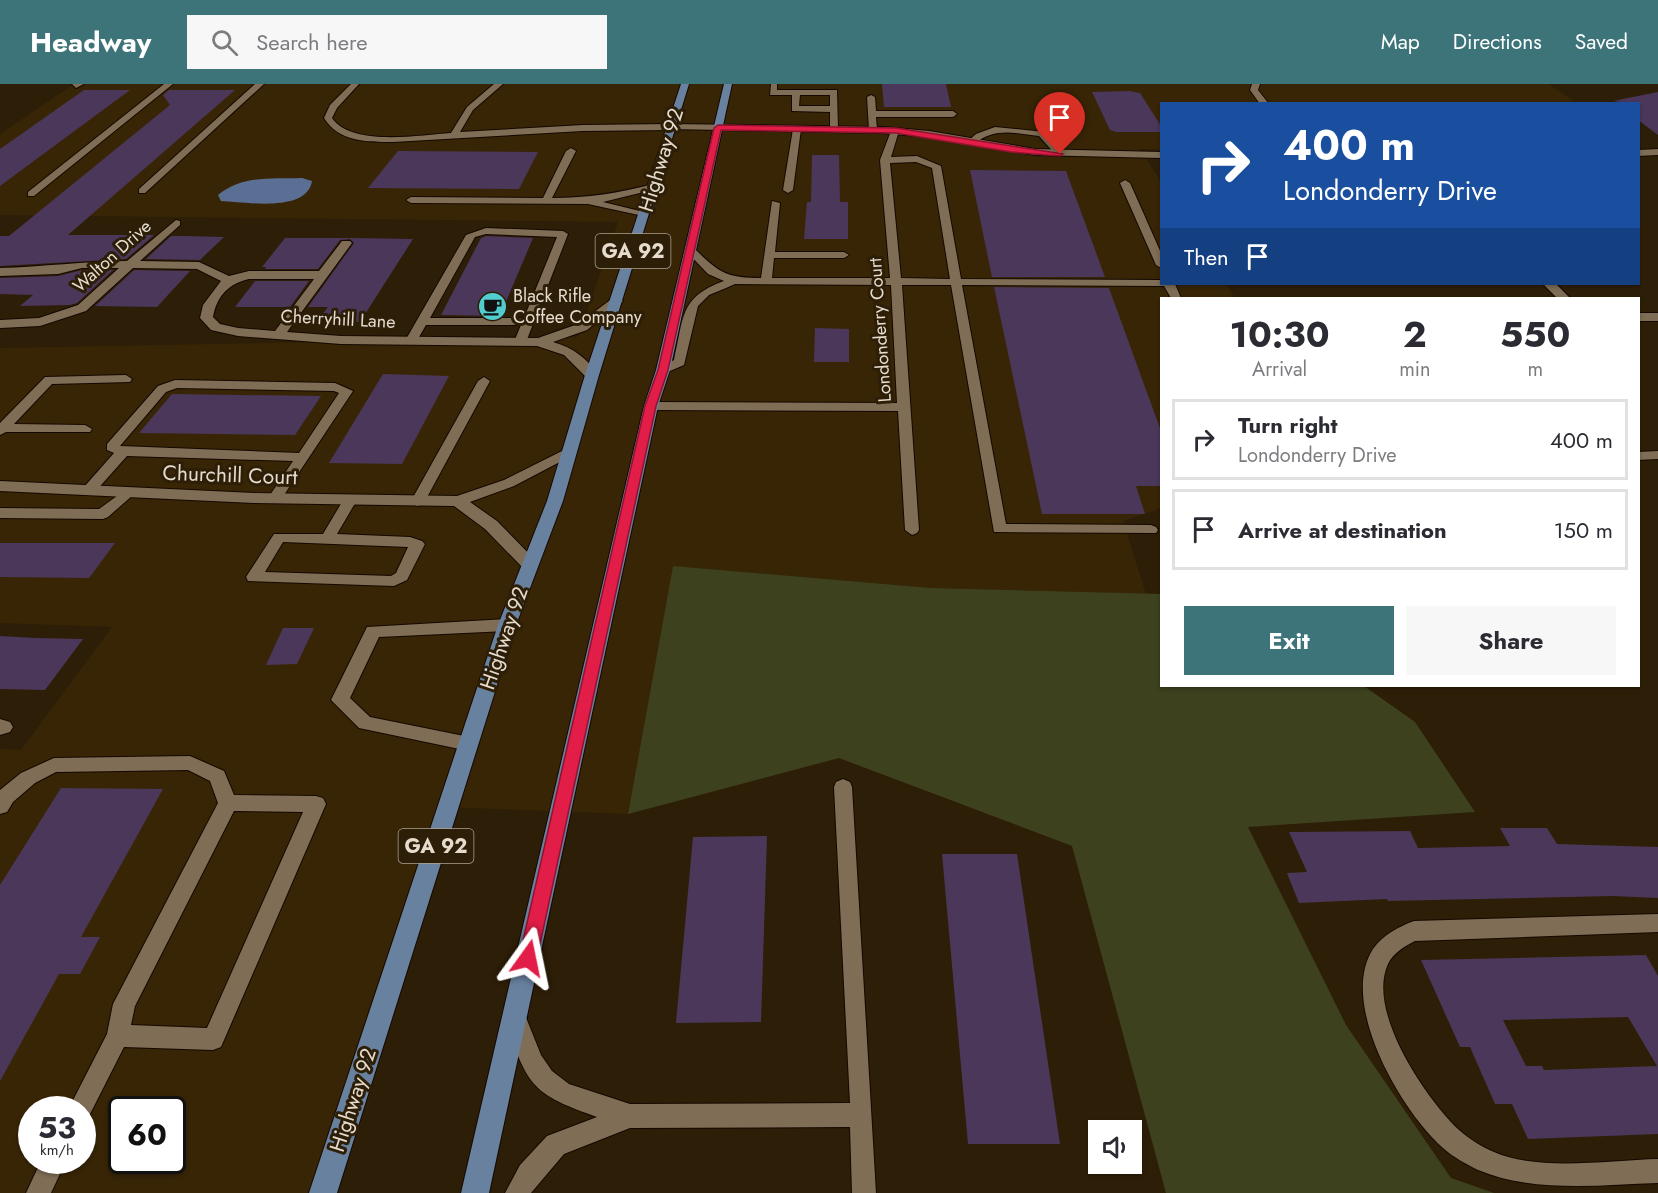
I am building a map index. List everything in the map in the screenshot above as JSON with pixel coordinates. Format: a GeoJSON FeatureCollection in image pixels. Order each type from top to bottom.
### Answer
{"type":"FeatureCollection","features":[{"type":"Feature","properties":{"kind":"main road","name":"Highway 92"},"geometry":{"type":"LineString","coordinates":[[323,1193],[507,625],[555,501],[592,375],[618,301],[685,84]]}},
{"type":"Feature","properties":{"kind":"main road","name":"GA 92"},"geometry":{"type":"LineString","coordinates":[[475,1193],[651,406],[663,370],[728,84]]}},
{"type":"Feature","properties":{"kind":"street"},"geometry":{"type":"LineString","coordinates":[[671,127],[896,131],[1060,154],[1160,155]]}},
{"type":"Feature","properties":{"kind":"street"},"geometry":{"type":"LineString","coordinates":[[1640,153],[1658,152]]}},
{"type":"Feature","properties":{"kind":"street","name":"Walton Drive"},"geometry":{"type":"LineString","coordinates":[[0,324],[40,322],[61,317],[82,308],[176,223]]}},
{"type":"Feature","properties":{"kind":"street"},"geometry":{"type":"LineString","coordinates":[[279,334],[346,243]]}},
{"type":"Feature","properties":{"kind":"street"},"geometry":{"type":"LineString","coordinates":[[0,272],[58,270],[82,264],[131,264],[199,266],[228,280],[249,275],[322,275]]}},
{"type":"Feature","properties":{"kind":"street"},"geometry":{"type":"LineString","coordinates":[[58,270],[68,275],[184,277],[209,271]]}},
{"type":"Feature","properties":{"kind":"street","name":"Cherryhill Lane"},"geometry":{"type":"LineString","coordinates":[[228,280],[209,305],[206,318],[216,327],[238,332],[341,340],[537,342]]}},
{"type":"Feature","properties":{"kind":"street"},"geometry":{"type":"LineString","coordinates":[[1550,285],[1563,297]]}},
{"type":"Feature","properties":{"kind":"street"},"geometry":{"type":"LineString","coordinates":[[537,342],[572,335],[590,324],[618,301]]}},
{"type":"Feature","properties":{"kind":"street"},"geometry":{"type":"LineString","coordinates":[[1640,317],[1658,317]]}},
{"type":"Feature","properties":{"kind":"street"},"geometry":{"type":"LineString","coordinates":[[537,342],[567,349],[579,357],[592,375]]}},
{"type":"Feature","properties":{"kind":"street","name":"Churchill Court"},"geometry":{"type":"LineString","coordinates":[[0,486],[275,498],[458,501],[509,483],[570,451]]}},
{"type":"Feature","properties":{"kind":"street"},"geometry":{"type":"LineString","coordinates":[[1640,456],[1658,455]]}},
{"type":"Feature","properties":{"kind":"street"},"geometry":{"type":"LineString","coordinates":[[458,501],[491,525],[531,565]]}},
{"type":"Feature","properties":{"kind":"lane"},"geometry":{"type":"LineString","coordinates":[[31,194],[169,84]]}},
{"type":"Feature","properties":{"kind":"lane"},"geometry":{"type":"LineString","coordinates":[[142,191],[260,84]]}},
{"type":"Feature","properties":{"kind":"lane"},"geometry":{"type":"LineString","coordinates":[[355,84],[329,115],[332,125],[339,130],[363,138],[454,136],[583,128],[671,127]]}},
{"type":"Feature","properties":{"kind":"lane"},"geometry":{"type":"LineString","coordinates":[[454,136],[470,109],[499,84]]}},
{"type":"Feature","properties":{"kind":"lane"},"geometry":{"type":"LineString","coordinates":[[1256,84],[1254,90],[1263,102]]}},
{"type":"Feature","properties":{"kind":"lane"},"geometry":{"type":"LineString","coordinates":[[773,93],[834,92],[834,129]]}},
{"type":"Feature","properties":{"kind":"lane"},"geometry":{"type":"LineString","coordinates":[[796,93],[795,109],[834,109]]}},
{"type":"Feature","properties":{"kind":"lane"},"geometry":{"type":"LineString","coordinates":[[871,97],[873,130]]}},
{"type":"Feature","properties":{"kind":"lane"},"geometry":{"type":"LineString","coordinates":[[873,114],[953,114]]}},
{"type":"Feature","properties":{"kind":"lane"},"geometry":{"type":"LineString","coordinates":[[788,190],[796,129]]}},
{"type":"Feature","properties":{"kind":"lane"},"geometry":{"type":"LineString","coordinates":[[971,142],[981,132],[996,129],[1042,134],[1060,154]]}},
{"type":"Feature","properties":{"kind":"lane","name":"Londonderry Court"},"geometry":{"type":"LineString","coordinates":[[896,131],[885,160],[896,282],[912,530]]}},
{"type":"Feature","properties":{"kind":"lane"},"geometry":{"type":"LineString","coordinates":[[546,201],[571,151]]}},
{"type":"Feature","properties":{"kind":"lane"},"geometry":{"type":"LineString","coordinates":[[885,160],[917,159],[936,166],[999,529],[1151,530]]}},
{"type":"Feature","properties":{"kind":"lane"},"geometry":{"type":"LineString","coordinates":[[1125,183],[1160,263]]}},
{"type":"Feature","properties":{"kind":"lane"},"geometry":{"type":"LineString","coordinates":[[411,200],[588,201],[623,196],[653,188]]}},
{"type":"Feature","properties":{"kind":"lane"},"geometry":{"type":"LineString","coordinates":[[588,201],[644,215]]}},
{"type":"Feature","properties":{"kind":"lane"},"geometry":{"type":"LineString","coordinates":[[766,281],[774,203]]}},
{"type":"Feature","properties":{"kind":"lane"},"geometry":{"type":"LineString","coordinates":[[411,341],[471,235],[486,231],[563,234],[520,342]]}},
{"type":"Feature","properties":{"kind":"lane"},"geometry":{"type":"LineString","coordinates":[[690,250],[712,272],[734,281],[1160,283]]}},
{"type":"Feature","properties":{"kind":"lane"},"geometry":{"type":"LineString","coordinates":[[769,255],[844,255]]}},
{"type":"Feature","properties":{"kind":"lane"},"geometry":{"type":"LineString","coordinates":[[663,370],[680,362],[692,306],[696,300],[705,293],[734,281]]}},
{"type":"Feature","properties":{"kind":"lane"},"geometry":{"type":"LineString","coordinates":[[422,321],[528,322]]}},
{"type":"Feature","properties":{"kind":"lane"},"geometry":{"type":"LineString","coordinates":[[1,430],[49,380],[126,379]]}},
{"type":"Feature","properties":{"kind":"lane"},"geometry":{"type":"LineString","coordinates":[[418,501],[484,381]]}},
{"type":"Feature","properties":{"kind":"lane"},"geometry":{"type":"LineString","coordinates":[[275,498],[303,457],[347,391],[335,387],[175,384],[162,389],[112,447],[123,452],[303,457]]}},
{"type":"Feature","properties":{"kind":"lane"},"geometry":{"type":"LineString","coordinates":[[651,406],[903,407]]}},
{"type":"Feature","properties":{"kind":"lane"},"geometry":{"type":"LineString","coordinates":[[1,430],[85,429]]}},
{"type":"Feature","properties":{"kind":"lane"},"geometry":{"type":"LineString","coordinates":[[89,490],[123,452]]}},
{"type":"Feature","properties":{"kind":"lane"},"geometry":{"type":"LineString","coordinates":[[0,513],[77,516],[103,514],[128,492]]}},
{"type":"Feature","properties":{"kind":"lane"},"geometry":{"type":"LineString","coordinates":[[327,539],[350,500]]}},
{"type":"Feature","properties":{"kind":"lane"},"geometry":{"type":"LineString","coordinates":[[279,537],[327,539],[417,544],[402,576],[394,581],[254,577],[279,537]]}},
{"type":"Feature","properties":{"kind":"lane"},"geometry":{"type":"LineString","coordinates":[[469,744],[365,723],[340,700],[373,631],[507,625]]}},
{"type":"Feature","properties":{"kind":"lane"},"geometry":{"type":"LineString","coordinates":[[0,806],[6,796],[28,778],[54,765],[190,763],[217,777],[228,803]]}},
{"type":"Feature","properties":{"kind":"lane"},"geometry":{"type":"LineString","coordinates":[[843,787],[862,1115],[864,1193]]}},
{"type":"Feature","properties":{"kind":"lane"},"geometry":{"type":"LineString","coordinates":[[118,1036],[213,1039],[316,804],[228,803]]}},
{"type":"Feature","properties":{"kind":"lane"},"geometry":{"type":"LineString","coordinates":[[87,1096],[118,1036],[124,1004],[228,803]]}},
{"type":"Feature","properties":{"kind":"lane"},"geometry":{"type":"LineString","coordinates":[[1658,923],[1414,931],[1396,939],[1385,950],[1376,964],[1374,981],[1379,1019],[1399,1069],[1432,1120],[1452,1140],[1497,1166],[1525,1172],[1658,1171]]}},
{"type":"Feature","properties":{"kind":"lane"},"geometry":{"type":"LineString","coordinates":[[515,1017],[532,1063],[544,1079],[562,1093],[630,1116],[862,1115]]}},
{"type":"Feature","properties":{"kind":"lane"},"geometry":{"type":"LineString","coordinates":[[517,1193],[529,1174],[556,1146],[630,1116]]}},
{"type":"Feature","properties":{"kind":"lane"},"geometry":{"type":"LineString","coordinates":[[38,1193],[48,1174]]}},
{"type":"Feature","properties":{"kind":"shaded area"},"geometry":{"type":"Polygon","coordinates":[[[74,84],[1549,84],[1575,102],[1160,102],[1160,149],[1140,149],[1160,180],[1160,285],[1227,285],[1234,297],[1160,297],[1160,508],[1123,521],[1146,594],[931,588],[673,566],[628,814],[444,807],[322,1193],[0,1193],[0,749],[21,750],[112,627],[0,623],[0,348],[578,337],[618,222],[0,215],[0,134],[74,84]]]}},
{"type":"Feature","properties":{"kind":"green space"},"geometry":{"type":"Polygon","coordinates":[[[673,566],[931,588],[1160,594],[1160,687],[1365,687],[1415,722],[1475,812],[1248,827],[1346,1025],[1451,1178],[1494,1193],[1166,1193],[1072,846],[839,758],[628,814],[673,566]]]}},
{"type":"Feature","properties":{"kind":"water"},"geometry":{"type":"Polygon","coordinates":[[[302,178],[312,181],[308,191],[288,202],[259,204],[221,201],[218,195],[247,181],[302,178]]]}},
{"type":"Feature","properties":{"kind":"building"},"geometry":{"type":"Polygon","coordinates":[[[882,84],[946,84],[951,107],[884,107],[882,84]]]}},
{"type":"Feature","properties":{"kind":"building"},"geometry":{"type":"Polygon","coordinates":[[[84,90],[130,90],[0,186],[0,149],[84,90]]]}},
{"type":"Feature","properties":{"kind":"building"},"geometry":{"type":"Polygon","coordinates":[[[169,90],[235,90],[68,235],[154,235],[126,259],[0,266],[0,236],[9,236],[170,105],[163,95],[169,90]]]}},
{"type":"Feature","properties":{"kind":"building"},"geometry":{"type":"Polygon","coordinates":[[[1092,92],[1140,93],[1160,124],[1160,132],[1110,130],[1092,92]]]}},
{"type":"Feature","properties":{"kind":"building"},"geometry":{"type":"Polygon","coordinates":[[[1658,92],[1658,135],[1640,122],[1640,102],[1613,101],[1658,92]]]}},
{"type":"Feature","properties":{"kind":"building"},"geometry":{"type":"Polygon","coordinates":[[[398,151],[538,152],[519,189],[368,188],[398,151]]]}},
{"type":"Feature","properties":{"kind":"building"},"geometry":{"type":"Polygon","coordinates":[[[812,155],[839,155],[840,202],[848,202],[848,239],[804,239],[807,202],[811,202],[812,155]]]}},
{"type":"Feature","properties":{"kind":"building"},"geometry":{"type":"Polygon","coordinates":[[[970,170],[1066,171],[1105,277],[992,277],[970,170]]]}},
{"type":"Feature","properties":{"kind":"building"},"geometry":{"type":"Polygon","coordinates":[[[171,236],[224,237],[200,260],[146,259],[171,236]]]}},
{"type":"Feature","properties":{"kind":"building"},"geometry":{"type":"Polygon","coordinates":[[[486,236],[533,238],[500,316],[441,315],[481,238],[486,236]]]}},
{"type":"Feature","properties":{"kind":"building"},"geometry":{"type":"Polygon","coordinates":[[[285,238],[413,239],[360,322],[317,321],[328,307],[308,307],[354,243],[350,239],[340,240],[318,269],[265,269],[266,267],[262,267],[285,238]]]}},
{"type":"Feature","properties":{"kind":"building"},"geometry":{"type":"Polygon","coordinates":[[[82,270],[113,270],[77,303],[70,305],[20,306],[33,295],[0,294],[0,278],[58,276],[82,270]]]}},
{"type":"Feature","properties":{"kind":"building"},"geometry":{"type":"Polygon","coordinates":[[[134,270],[190,271],[157,307],[95,306],[134,270]]]}},
{"type":"Feature","properties":{"kind":"building"},"geometry":{"type":"Polygon","coordinates":[[[255,281],[309,281],[290,307],[235,307],[255,281]]]}},
{"type":"Feature","properties":{"kind":"building"},"geometry":{"type":"Polygon","coordinates":[[[994,287],[1109,288],[1160,428],[1160,486],[1136,486],[1145,514],[1042,514],[994,287]]]}},
{"type":"Feature","properties":{"kind":"building"},"geometry":{"type":"Polygon","coordinates":[[[815,328],[849,329],[849,362],[814,362],[815,328]]]}},
{"type":"Feature","properties":{"kind":"building"},"geometry":{"type":"Polygon","coordinates":[[[383,374],[449,376],[402,464],[329,463],[383,374]]]}},
{"type":"Feature","properties":{"kind":"building"},"geometry":{"type":"Polygon","coordinates":[[[172,394],[321,396],[295,435],[139,433],[172,394]]]}},
{"type":"Feature","properties":{"kind":"building"},"geometry":{"type":"Polygon","coordinates":[[[0,543],[115,543],[89,578],[0,577],[0,543]]]}},
{"type":"Feature","properties":{"kind":"building"},"geometry":{"type":"Polygon","coordinates":[[[283,628],[314,628],[297,664],[266,665],[283,628]]]}},
{"type":"Feature","properties":{"kind":"building"},"geometry":{"type":"Polygon","coordinates":[[[0,636],[83,639],[45,690],[0,689],[0,636]]]}},
{"type":"Feature","properties":{"kind":"building"},"geometry":{"type":"Polygon","coordinates":[[[61,788],[163,789],[81,937],[100,937],[80,974],[59,974],[0,1081],[0,885],[61,788]]]}},
{"type":"Feature","properties":{"kind":"building"},"geometry":{"type":"Polygon","coordinates":[[[1500,828],[1547,828],[1557,844],[1658,847],[1658,898],[1613,896],[1388,901],[1387,899],[1299,903],[1287,873],[1307,872],[1289,832],[1410,831],[1418,848],[1510,846],[1500,828]]]}},
{"type":"Feature","properties":{"kind":"building"},"geometry":{"type":"Polygon","coordinates":[[[767,836],[761,1022],[676,1023],[693,837],[767,836]]]}},
{"type":"Feature","properties":{"kind":"building"},"geometry":{"type":"Polygon","coordinates":[[[942,854],[1017,854],[1060,1144],[968,1144],[942,854]]]}},
{"type":"Feature","properties":{"kind":"building"},"geometry":{"type":"Polygon","coordinates":[[[1646,955],[1658,976],[1658,1134],[1528,1139],[1512,1104],[1495,1104],[1470,1047],[1460,1047],[1421,960],[1646,955]],[[1628,1017],[1503,1020],[1526,1066],[1542,1066],[1544,1070],[1657,1066],[1628,1017]]]}},
{"type":"Feature","properties":{"kind":"place","name":"Black Rifle Coffee Company"},"geometry":{"type":"Point","coordinates":[492,306]}},
{"type":"Feature","properties":{"kind":"route"},"geometry":{"type":"LineString","coordinates":[[528,958],[651,406],[663,370],[718,128],[883,130],[929,134],[1011,150],[1060,154]]}}]}
